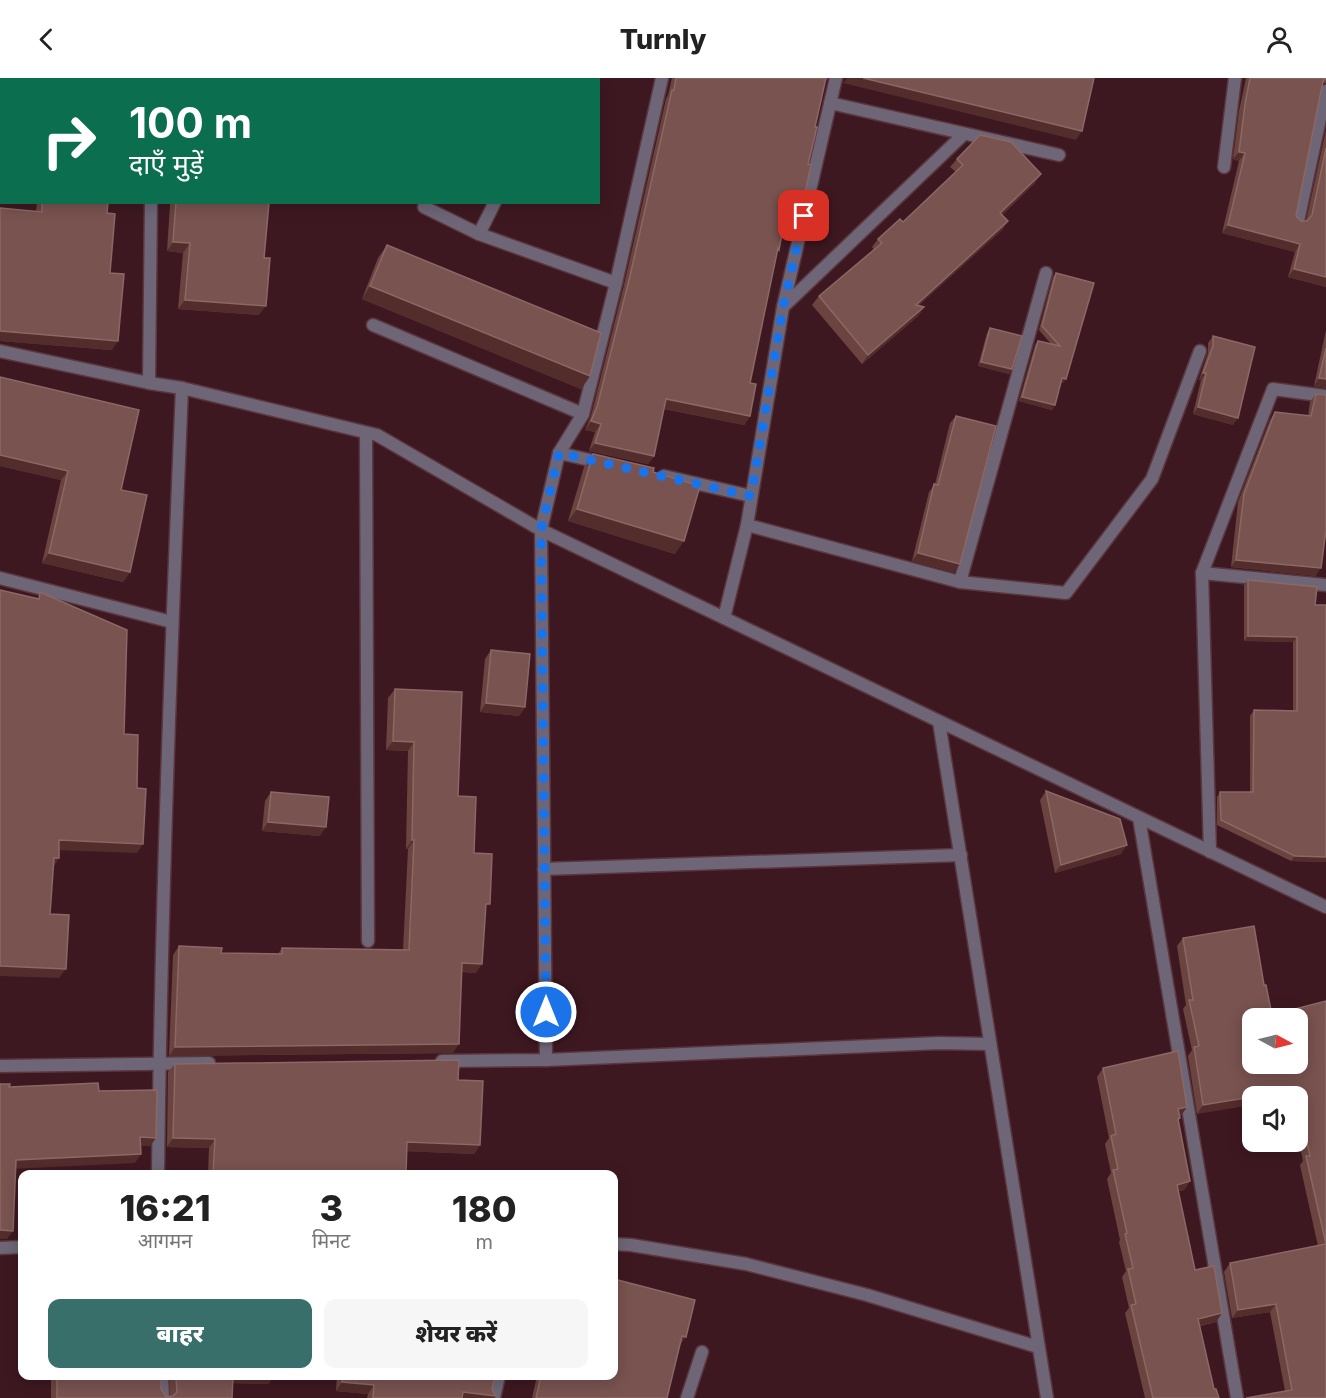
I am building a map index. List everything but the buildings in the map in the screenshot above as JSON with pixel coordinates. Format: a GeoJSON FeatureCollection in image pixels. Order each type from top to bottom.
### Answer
{"type":"FeatureCollection","features":[{"type":"Feature","properties":{"kind":"street"},"geometry":{"type":"LineString","coordinates":[[546,1060],[541,530],[559,453],[583,414],[616,283],[662,78]]}},
{"type":"Feature","properties":{"kind":"street"},"geometry":{"type":"LineString","coordinates":[[724,618],[747,525],[783,307],[836,78]]}},
{"type":"Feature","properties":{"kind":"street"},"geometry":{"type":"LineString","coordinates":[[1224,167],[1235,78]]}},
{"type":"Feature","properties":{"kind":"street"},"geometry":{"type":"LineString","coordinates":[[1298,221],[1326,91]]}},
{"type":"Feature","properties":{"kind":"street"},"geometry":{"type":"LineString","coordinates":[[830,103],[1059,155]]}},
{"type":"Feature","properties":{"kind":"street"},"geometry":{"type":"LineString","coordinates":[[783,307],[964,134]]}},
{"type":"Feature","properties":{"kind":"street"},"geometry":{"type":"LineString","coordinates":[[148,383],[151,204]]}},
{"type":"Feature","properties":{"kind":"street"},"geometry":{"type":"LineString","coordinates":[[479,234],[494,204]]}},
{"type":"Feature","properties":{"kind":"street"},"geometry":{"type":"LineString","coordinates":[[424,207],[479,234],[616,283]]}},
{"type":"Feature","properties":{"kind":"street"},"geometry":{"type":"LineString","coordinates":[[960,582],[1046,273]]}},
{"type":"Feature","properties":{"kind":"street"},"geometry":{"type":"LineString","coordinates":[[373,325],[583,414]]}},
{"type":"Feature","properties":{"kind":"street"},"geometry":{"type":"LineString","coordinates":[[0,351],[148,383],[183,388],[377,435],[541,530],[1326,907]]}},
{"type":"Feature","properties":{"kind":"street"},"geometry":{"type":"LineString","coordinates":[[747,525],[960,582],[1066,593],[1152,479],[1200,351]]}},
{"type":"Feature","properties":{"kind":"street"},"geometry":{"type":"LineString","coordinates":[[158,1170],[172,622],[183,388]]}},
{"type":"Feature","properties":{"kind":"street"},"geometry":{"type":"LineString","coordinates":[[1210,852],[1202,573],[1273,389],[1326,396]]}},
{"type":"Feature","properties":{"kind":"street"},"geometry":{"type":"LineString","coordinates":[[366,433],[368,941]]}},
{"type":"Feature","properties":{"kind":"street"},"geometry":{"type":"LineString","coordinates":[[559,453],[615,466]]}},
{"type":"Feature","properties":{"kind":"street"},"geometry":{"type":"LineString","coordinates":[[649,473],[751,496]]}},
{"type":"Feature","properties":{"kind":"street"},"geometry":{"type":"LineString","coordinates":[[1202,573],[1326,585]]}},
{"type":"Feature","properties":{"kind":"street"},"geometry":{"type":"LineString","coordinates":[[0,578],[172,622]]}},
{"type":"Feature","properties":{"kind":"street"},"geometry":{"type":"LineString","coordinates":[[939,722],[1047,1398]]}},
{"type":"Feature","properties":{"kind":"street"},"geometry":{"type":"LineString","coordinates":[[1138,818],[1236,1398]]}},
{"type":"Feature","properties":{"kind":"street"},"geometry":{"type":"LineString","coordinates":[[544,869],[961,855]]}},
{"type":"Feature","properties":{"kind":"street"},"geometry":{"type":"LineString","coordinates":[[429,1061],[546,1060],[939,1044],[990,1044]]}},
{"type":"Feature","properties":{"kind":"street"},"geometry":{"type":"LineString","coordinates":[[0,1066],[218,1063]]}},
{"type":"Feature","properties":{"kind":"street"},"geometry":{"type":"LineString","coordinates":[[618,1244],[746,1264],[867,1295],[1038,1347]]}},
{"type":"Feature","properties":{"kind":"street"},"geometry":{"type":"LineString","coordinates":[[0,1248],[18,1247]]}},
{"type":"Feature","properties":{"kind":"street"},"geometry":{"type":"LineString","coordinates":[[687,1398],[702,1352]]}},
{"type":"Feature","properties":{"kind":"street"},"geometry":{"type":"LineString","coordinates":[[162,1380],[163,1398]]}},
{"type":"Feature","properties":{"kind":"street"},"geometry":{"type":"LineString","coordinates":[[494,1398],[498,1380]]}},
{"type":"Feature","properties":{"kind":"route"},"geometry":{"type":"LineString","coordinates":[[546,1012],[541,530],[559,453],[751,496],[783,307],[804,216]]}}]}
